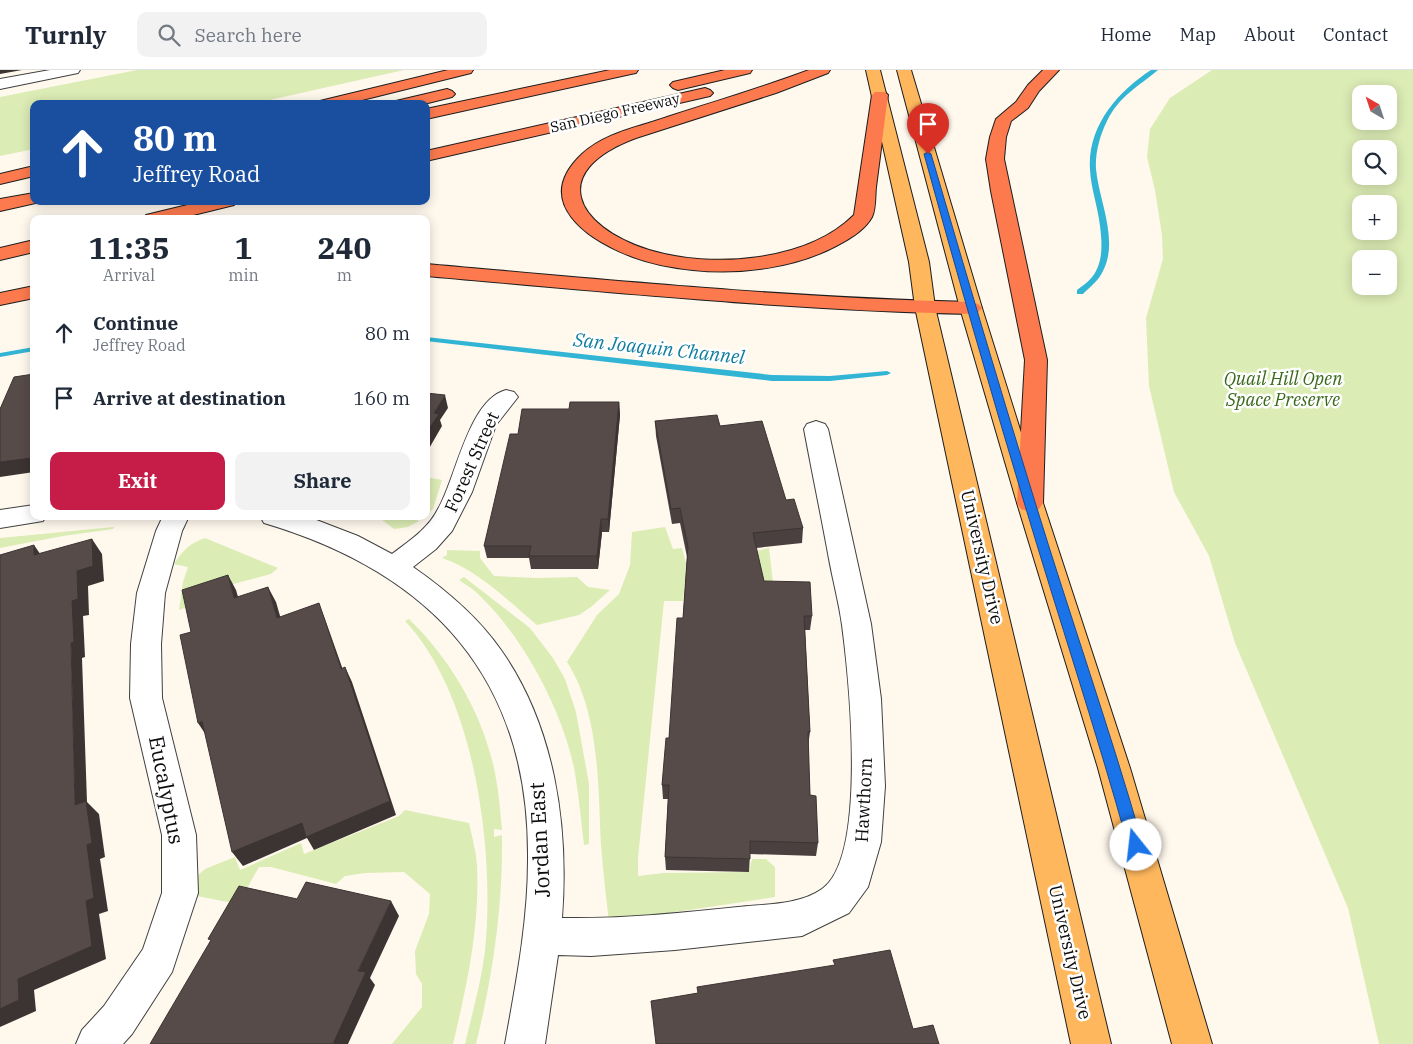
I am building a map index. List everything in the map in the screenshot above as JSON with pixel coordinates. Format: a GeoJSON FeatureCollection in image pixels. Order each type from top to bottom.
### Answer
{"type":"FeatureCollection","features":[{"type":"Feature","properties":{"kind":"highway"},"geometry":{"type":"LineString","coordinates":[[342,100],[466,70]]}},
{"type":"Feature","properties":{"kind":"highway"},"geometry":{"type":"LineString","coordinates":[[421,100],[561,70]]}},
{"type":"Feature","properties":{"kind":"highway"},"geometry":{"type":"LineString","coordinates":[[430,113],[632,70]]}},
{"type":"Feature","properties":{"kind":"highway","name":"San Diego Freeway"},"geometry":{"type":"LineString","coordinates":[[430,143],[745,70]]}},
{"type":"Feature","properties":{"kind":"highway","name":"San Diego Freeway"},"geometry":{"type":"LineString","coordinates":[[430,155],[804,70]]}},
{"type":"Feature","properties":{"kind":"highway"},"geometry":{"type":"LineString","coordinates":[[823,70],[764,92],[693,113],[610,141],[597,150],[575,175],[571,194],[573,206],[580,217],[605,238],[645,254],[668,259],[698,263],[754,262],[799,254],[819,247],[854,227],[863,216],[880,92]]}},
{"type":"Feature","properties":{"kind":"highway"},"geometry":{"type":"LineString","coordinates":[[1030,503],[1036,360],[995,159],[998,137],[1004,119],[1022,105],[1033,88],[1052,70]]}},
{"type":"Feature","properties":{"kind":"highway"},"geometry":{"type":"LineString","coordinates":[[0,180],[30,172]]}},
{"type":"Feature","properties":{"kind":"highway"},"geometry":{"type":"LineString","coordinates":[[0,189],[30,183]]}},
{"type":"Feature","properties":{"kind":"highway"},"geometry":{"type":"LineString","coordinates":[[0,205],[30,199]]}},
{"type":"Feature","properties":{"kind":"highway"},"geometry":{"type":"LineString","coordinates":[[170,215],[211,205]]}},
{"type":"Feature","properties":{"kind":"highway"},"geometry":{"type":"LineString","coordinates":[[0,254],[30,247]]}},
{"type":"Feature","properties":{"kind":"highway"},"geometry":{"type":"LineString","coordinates":[[430,270],[695,294],[880,306],[971,308]]}},
{"type":"Feature","properties":{"kind":"highway"},"geometry":{"type":"LineString","coordinates":[[0,299],[30,293]]}},
{"type":"Feature","properties":{"kind":"main road","name":"University Drive"},"geometry":{"type":"LineString","coordinates":[[873,70],[880,92],[919,262],[925,307],[1091,1044]]}},
{"type":"Feature","properties":{"kind":"main road"},"geometry":{"type":"LineString","coordinates":[[906,76],[971,308],[1030,503],[1114,768],[1192,1044]]}},
{"type":"Feature","properties":{"kind":"street"},"geometry":{"type":"LineString","coordinates":[[0,84],[72,70]]}},
{"type":"Feature","properties":{"kind":"street","name":"Forest Street"},"geometry":{"type":"LineString","coordinates":[[394,567],[422,545],[443,524],[456,502],[471,455],[490,412],[506,397]]}},
{"type":"Feature","properties":{"kind":"street","name":"Hawthorn"},"geometry":{"type":"LineString","coordinates":[[543,936],[591,937],[675,932],[802,918],[836,900],[855,875],[864,842],[868,786],[865,699],[856,624],[816,429]]}},
{"type":"Feature","properties":{"kind":"street"},"geometry":{"type":"LineString","coordinates":[[0,518],[30,514]]}},
{"type":"Feature","properties":{"kind":"street","name":"Eucalyptus"},"geometry":{"type":"LineString","coordinates":[[96,1044],[118,1020],[159,959],[180,893],[179,835],[146,698],[146,644],[151,593],[169,531],[174,520]]}},
{"type":"Feature","properties":{"kind":"street","name":"Jordan East"},"geometry":{"type":"LineString","coordinates":[[288,520],[311,526],[356,545],[394,567],[435,598],[470,633],[498,670],[519,716],[536,768],[544,819],[546,860],[543,936],[525,1044]]}},
{"type":"Feature","properties":{"kind":"green space"},"geometry":{"type":"Polygon","coordinates":[[[137,70],[404,70],[270,100],[30,100],[30,150],[0,156],[0,97],[137,70]]]}},
{"type":"Feature","properties":{"kind":"green space","name":"Quail Hill Open Space Preserve"},"geometry":{"type":"Polygon","coordinates":[[[1212,70],[1413,70],[1413,1044],[1379,1044],[1348,908],[1235,643],[1209,556],[1174,492],[1149,386],[1146,318],[1163,259],[1162,235],[1155,190],[1147,157],[1150,129],[1170,98],[1212,70]]]}},
{"type":"Feature","properties":{"kind":"green space"},"geometry":{"type":"Polygon","coordinates":[[[430,478],[442,480],[433,509],[430,512],[430,478]]]}},
{"type":"Feature","properties":{"kind":"green space"},"geometry":{"type":"Polygon","coordinates":[[[382,520],[419,521],[408,527],[394,529],[382,520]]]}},
{"type":"Feature","properties":{"kind":"green space"},"geometry":{"type":"Polygon","coordinates":[[[114,527],[113,529],[0,548],[0,538],[114,527]]]}},
{"type":"Feature","properties":{"kind":"green space"},"geometry":{"type":"Polygon","coordinates":[[[665,527],[673,549],[682,548],[687,567],[769,548],[774,591],[735,580],[685,582],[683,601],[664,601],[638,858],[638,876],[664,873],[749,872],[752,859],[766,859],[775,867],[775,897],[609,922],[601,845],[595,751],[586,704],[578,682],[567,662],[597,615],[619,594],[630,565],[632,532],[665,527]]]}},
{"type":"Feature","properties":{"kind":"green space"},"geometry":{"type":"Polygon","coordinates":[[[205,538],[278,568],[271,574],[192,595],[185,600],[185,608],[179,610],[183,582],[188,567],[174,564],[187,548],[205,538]]]}},
{"type":"Feature","properties":{"kind":"green space"},"geometry":{"type":"Polygon","coordinates":[[[447,550],[480,551],[480,558],[494,576],[577,577],[588,587],[610,590],[579,615],[537,625],[480,578],[455,563],[442,558],[447,555],[447,550]]]}},
{"type":"Feature","properties":{"kind":"green space"},"geometry":{"type":"Polygon","coordinates":[[[464,577],[530,628],[553,658],[565,679],[576,712],[589,784],[589,844],[584,845],[579,800],[570,750],[552,702],[540,678],[512,633],[473,589],[459,580],[464,577]]]}},
{"type":"Feature","properties":{"kind":"green space"},"geometry":{"type":"Polygon","coordinates":[[[409,619],[452,670],[474,709],[490,751],[498,787],[502,830],[494,829],[494,837],[502,835],[499,914],[492,966],[476,1044],[465,1044],[479,987],[485,951],[487,869],[483,823],[475,777],[464,733],[449,690],[429,653],[405,621],[409,619]]]}},
{"type":"Feature","properties":{"kind":"green space"},"geometry":{"type":"Polygon","coordinates":[[[405,810],[469,823],[474,844],[477,865],[477,888],[474,933],[468,978],[453,1044],[392,1044],[422,1007],[422,984],[416,974],[415,951],[429,914],[430,894],[404,872],[365,873],[345,876],[336,884],[271,867],[259,867],[238,904],[197,896],[198,875],[205,869],[235,857],[240,870],[301,843],[304,854],[399,816],[405,810]]]}},
{"type":"Feature","properties":{"kind":"building"},"geometry":{"type":"Polygon","coordinates":[[[30,375],[30,458],[0,462],[0,409],[14,377],[30,375]]]}},
{"type":"Feature","properties":{"kind":"building"},"geometry":{"type":"Polygon","coordinates":[[[430,393],[445,395],[434,413],[439,414],[430,428],[430,393]]]}},
{"type":"Feature","properties":{"kind":"building"},"geometry":{"type":"Polygon","coordinates":[[[570,402],[619,402],[608,519],[601,519],[597,556],[529,556],[531,546],[484,546],[510,434],[518,434],[522,409],[569,409],[570,402]]]}},
{"type":"Feature","properties":{"kind":"building"},"geometry":{"type":"Polygon","coordinates":[[[717,415],[720,426],[762,421],[786,500],[794,499],[803,528],[753,533],[764,581],[810,582],[812,616],[804,616],[810,732],[808,732],[810,795],[816,796],[818,843],[750,841],[750,859],[665,857],[669,785],[662,785],[666,738],[669,738],[677,618],[683,618],[688,547],[680,508],[671,509],[655,421],[717,415]]]}},
{"type":"Feature","properties":{"kind":"building"},"geometry":{"type":"Polygon","coordinates":[[[92,539],[93,566],[77,571],[78,599],[72,601],[74,642],[71,643],[75,805],[86,801],[92,843],[87,845],[94,898],[86,901],[92,946],[18,979],[19,1000],[0,1009],[0,555],[34,545],[34,555],[92,539]]]}},
{"type":"Feature","properties":{"kind":"building"},"geometry":{"type":"Polygon","coordinates":[[[228,575],[234,598],[268,587],[277,618],[319,603],[341,669],[345,667],[390,801],[306,837],[302,823],[232,852],[202,721],[198,723],[180,635],[191,632],[182,590],[228,575]]]}},
{"type":"Feature","properties":{"kind":"building"},"geometry":{"type":"Polygon","coordinates":[[[306,882],[391,901],[358,971],[366,972],[333,1044],[150,1044],[211,940],[208,939],[239,886],[297,899],[306,882]]]}},
{"type":"Feature","properties":{"kind":"building"},"geometry":{"type":"Polygon","coordinates":[[[890,950],[913,1029],[933,1025],[939,1044],[656,1044],[651,1001],[698,993],[697,987],[835,965],[833,960],[890,950]]]}},
{"type":"Feature","properties":{"kind":"waterway","name":"San Joaquin Channel"},"geometry":{"type":"LineString","coordinates":[[1080,292],[1098,274],[1105,252],[1101,210],[1093,170],[1098,135],[1111,109],[1120,98],[1142,78],[1155,70]]}},
{"type":"Feature","properties":{"kind":"waterway","name":"San Joaquin Channel"},"geometry":{"type":"LineString","coordinates":[[430,339],[772,378],[830,379],[887,373]]}},
{"type":"Feature","properties":{"kind":"waterway","name":"San Joaquin Channel"},"geometry":{"type":"LineString","coordinates":[[0,355],[30,350]]}},
{"type":"Feature","properties":{"kind":"route"},"geometry":{"type":"LineString","coordinates":[[928,154],[971,308],[1030,503],[1114,768],[1136,845]]}}]}
